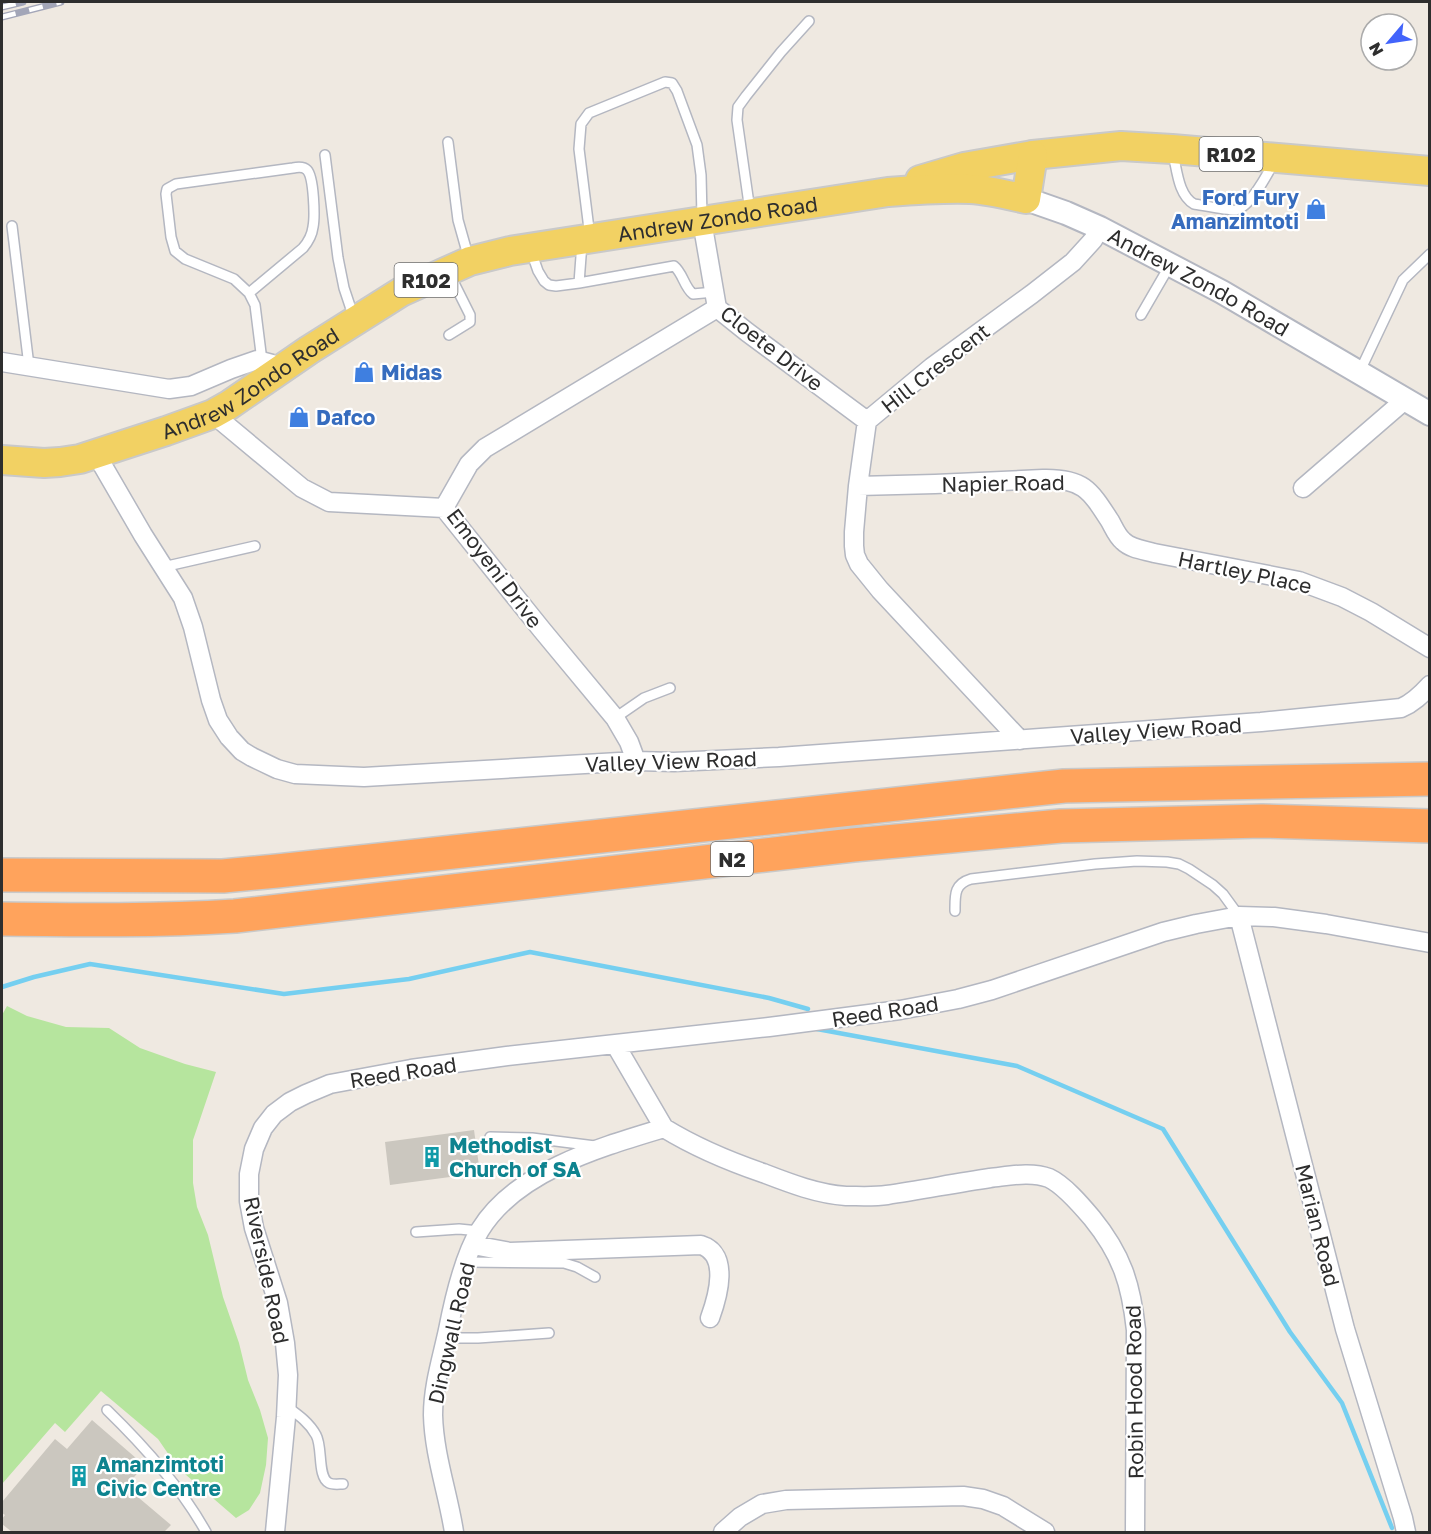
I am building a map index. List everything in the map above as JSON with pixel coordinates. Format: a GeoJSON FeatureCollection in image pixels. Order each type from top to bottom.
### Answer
{"type":"FeatureCollection","features":[{"type":"Feature","properties":{"kind":"highway","name":"N2"},"geometry":{"type":"LineString","coordinates":[[2,875],[224,876],[1064,786],[1430,779]]}},
{"type":"Feature","properties":{"kind":"highway","name":"N2"},"geometry":{"type":"LineString","coordinates":[[2,919],[102,921],[235,916],[841,847],[1061,826],[1262,820],[1430,826]]}},
{"type":"Feature","properties":{"kind":"main road","name":"R102"},"geometry":{"type":"LineString","coordinates":[[1033,155],[1121,146],[1430,171]]}},
{"type":"Feature","properties":{"kind":"main road"},"geometry":{"type":"LineString","coordinates":[[888,192],[964,167],[1033,155],[1026,199]]}},
{"type":"Feature","properties":{"kind":"main road","name":"Andrew Zondo Road"},"geometry":{"type":"LineString","coordinates":[[2,460],[60,462],[96,454],[213,414],[229,405],[272,365],[401,292],[458,266],[510,251],[888,192],[969,189],[1026,199]]}},
{"type":"Feature","properties":{"kind":"street","name":"Andrew Zondo Road"},"geometry":{"type":"LineString","coordinates":[[1026,199],[1100,228],[1222,292],[1430,414]]}},
{"type":"Feature","properties":{"kind":"street","name":"Cloete Drive"},"geometry":{"type":"LineString","coordinates":[[702,221],[716,300],[747,332],[867,421]]}},
{"type":"Feature","properties":{"kind":"street","name":"Hill Crescent"},"geometry":{"type":"LineString","coordinates":[[1020,740],[888,599],[859,564],[855,555],[854,532],[867,421],[932,367],[1073,262],[1093,240],[1100,228]]}},
{"type":"Feature","properties":{"kind":"street","name":"Emoyeni Drive"},"geometry":{"type":"LineString","coordinates":[[636,761],[622,728],[615,718],[444,508],[469,464],[485,448],[716,300]]}},
{"type":"Feature","properties":{"kind":"street"},"geometry":{"type":"LineString","coordinates":[[2,362],[169,389],[191,386],[257,360],[272,365]]}},
{"type":"Feature","properties":{"kind":"street"},"geometry":{"type":"LineString","coordinates":[[1303,488],[1406,399]]}},
{"type":"Feature","properties":{"kind":"street"},"geometry":{"type":"LineString","coordinates":[[213,414],[302,488],[329,502],[444,508]]}},
{"type":"Feature","properties":{"kind":"street","name":"Valley View Road"},"geometry":{"type":"LineString","coordinates":[[96,454],[137,526],[183,598],[189,612],[218,720],[242,751],[277,770],[295,774],[364,777],[636,761],[686,762],[1261,722],[1401,708],[1418,699],[1430,685]]}},
{"type":"Feature","properties":{"kind":"street","name":"Napier Road"},"geometry":{"type":"LineString","coordinates":[[858,486],[1056,478],[1069,480],[1080,484],[1095,498],[1123,541],[1130,546],[1154,553]]}},
{"type":"Feature","properties":{"kind":"street","name":"Hartley Place"},"geometry":{"type":"LineString","coordinates":[[1154,553],[1299,581],[1362,607],[1430,648]]}},
{"type":"Feature","properties":{"kind":"street","name":"Reed Road"},"geometry":{"type":"LineString","coordinates":[[330,1084],[411,1069],[507,1056],[900,1010],[958,999],[1163,932],[1239,916],[1274,917],[1430,943]]}},
{"type":"Feature","properties":{"kind":"street","name":"Marian Road"},"geometry":{"type":"LineString","coordinates":[[1239,916],[1345,1329],[1406,1533]]}},
{"type":"Feature","properties":{"kind":"street"},"geometry":{"type":"LineString","coordinates":[[615,1044],[664,1128]]}},
{"type":"Feature","properties":{"kind":"street","name":"Riverside Road"},"geometry":{"type":"LineString","coordinates":[[275,1533],[288,1375],[278,1303],[254,1228],[249,1201],[249,1174],[254,1149],[263,1128],[274,1114],[290,1102],[330,1084]]}},
{"type":"Feature","properties":{"kind":"street","name":"Dingwall Road"},"geometry":{"type":"LineString","coordinates":[[454,1533],[441,1472],[433,1417],[436,1386],[452,1310],[466,1262],[476,1238],[500,1205],[555,1167],[600,1147],[664,1128]]}},
{"type":"Feature","properties":{"kind":"street","name":"Robin Hood Road"},"geometry":{"type":"LineString","coordinates":[[664,1128],[718,1157],[789,1183],[829,1194],[884,1196],[964,1182],[1035,1174],[1050,1179],[1069,1193],[1094,1221],[1111,1246],[1125,1273],[1133,1301],[1136,1330],[1135,1533]]}},
{"type":"Feature","properties":{"kind":"street"},"geometry":{"type":"LineString","coordinates":[[476,1238],[510,1252],[705,1246],[713,1253],[718,1265],[719,1286],[710,1317]]}},
{"type":"Feature","properties":{"kind":"street"},"geometry":{"type":"LineString","coordinates":[[723,1533],[740,1517],[762,1504],[786,1500],[963,1496],[984,1499],[1003,1506],[1045,1533]]}},
{"type":"Feature","properties":{"kind":"lane"},"geometry":{"type":"LineString","coordinates":[[751,213],[737,120],[738,107],[781,52],[809,21]]}},
{"type":"Feature","properties":{"kind":"lane"},"geometry":{"type":"LineString","coordinates":[[579,283],[586,240],[579,149],[581,124],[589,113],[665,82],[672,84],[677,91],[696,145],[700,167],[702,221]]}},
{"type":"Feature","properties":{"kind":"lane"},"geometry":{"type":"LineString","coordinates":[[448,142],[458,220],[458,266],[470,315],[470,322],[467,325],[449,335]]}},
{"type":"Feature","properties":{"kind":"lane"},"geometry":{"type":"LineString","coordinates":[[1172,149],[1182,188],[1189,201],[1194,204],[1236,210],[1256,193],[1276,158]]}},
{"type":"Feature","properties":{"kind":"lane"},"geometry":{"type":"LineString","coordinates":[[325,155],[338,258],[355,320]]}},
{"type":"Feature","properties":{"kind":"lane"},"geometry":{"type":"LineString","coordinates":[[249,293],[309,241],[314,219],[312,184],[310,175],[303,168],[176,183],[167,189],[166,203],[172,246],[185,259],[234,279],[249,293],[255,305],[272,365]]}},
{"type":"Feature","properties":{"kind":"lane"},"geometry":{"type":"LineString","coordinates":[[12,226],[28,366]]}},
{"type":"Feature","properties":{"kind":"lane"},"geometry":{"type":"LineString","coordinates":[[530,248],[538,271],[549,285],[579,283],[674,266],[678,269],[688,290],[693,294],[716,300]]}},
{"type":"Feature","properties":{"kind":"lane"},"geometry":{"type":"LineString","coordinates":[[1359,372],[1404,280],[1430,254]]}},
{"type":"Feature","properties":{"kind":"lane"},"geometry":{"type":"LineString","coordinates":[[1141,315],[1170,265]]}},
{"type":"Feature","properties":{"kind":"lane"},"geometry":{"type":"LineString","coordinates":[[163,567],[255,546]]}},
{"type":"Feature","properties":{"kind":"lane"},"geometry":{"type":"LineString","coordinates":[[615,718],[644,698],[670,688]]}},
{"type":"Feature","properties":{"kind":"lane"},"geometry":{"type":"LineString","coordinates":[[955,911],[957,889],[964,881],[971,879],[1095,864],[1156,861],[1179,864],[1200,875],[1223,894],[1239,916]]}},
{"type":"Feature","properties":{"kind":"lane"},"geometry":{"type":"LineString","coordinates":[[490,1137],[532,1138],[600,1147]]}},
{"type":"Feature","properties":{"kind":"lane"},"geometry":{"type":"LineString","coordinates":[[416,1232],[459,1229],[476,1238]]}},
{"type":"Feature","properties":{"kind":"lane"},"geometry":{"type":"LineString","coordinates":[[466,1262],[564,1263],[595,1277]]}},
{"type":"Feature","properties":{"kind":"lane"},"geometry":{"type":"LineString","coordinates":[[446,1338],[549,1333]]}},
{"type":"Feature","properties":{"kind":"lane"},"geometry":{"type":"LineString","coordinates":[[286,1406],[299,1415],[316,1434],[324,1479],[328,1483],[343,1484]]}},
{"type":"Feature","properties":{"kind":"lane"},"geometry":{"type":"LineString","coordinates":[[107,1410],[159,1465],[206,1533]]}},
{"type":"Feature","properties":{"kind":"green space"},"geometry":{"type":"Polygon","coordinates":[[[7,1006],[27,1016],[66,1027],[109,1028],[140,1048],[216,1072],[193,1140],[193,1183],[197,1207],[208,1235],[223,1297],[268,1438],[266,1465],[260,1493],[249,1510],[236,1518],[178,1468],[158,1439],[101,1391],[65,1432],[55,1423],[2,1484],[2,1015],[7,1006]]]}},
{"type":"Feature","properties":{"kind":"building","name":"Methodist Church of SA"},"geometry":{"type":"Polygon","coordinates":[[[474,1130],[480,1173],[390,1185],[385,1142],[474,1130]]]}},
{"type":"Feature","properties":{"kind":"building","name":"Amanzimtoti Civic Centre"},"geometry":{"type":"Polygon","coordinates":[[[92,1420],[144,1465],[126,1487],[171,1525],[164,1532],[12,1532],[2,1524],[5,1515],[2,1513],[2,1502],[55,1439],[67,1449],[92,1420]]]}},
{"type":"Feature","properties":{"kind":"waterway"},"geometry":{"type":"LineString","coordinates":[[2,987],[90,964],[284,994],[409,979],[530,952],[769,998],[808,1009]]}},
{"type":"Feature","properties":{"kind":"waterway"},"geometry":{"type":"LineString","coordinates":[[817,1029],[1017,1066],[1163,1129],[1290,1332],[1342,1403],[1392,1528]]}},
{"type":"Feature","properties":{"kind":"railway"},"geometry":{"type":"LineString","coordinates":[[2,7],[23,2]]}},
{"type":"Feature","properties":{"kind":"railway"},"geometry":{"type":"LineString","coordinates":[[2,17],[61,2]]}},
{"type":"Feature","properties":{"kind":"place","name":"Ford Fury Amanzimtoti"},"geometry":{"type":"Point","coordinates":[1316,209]}},
{"type":"Feature","properties":{"kind":"place","name":"Midas"},"geometry":{"type":"Point","coordinates":[364,372]}},
{"type":"Feature","properties":{"kind":"place","name":"Dafco"},"geometry":{"type":"Point","coordinates":[299,417]}},
{"type":"Feature","properties":{"kind":"place","name":"Methodist Church of SA"},"geometry":{"type":"Point","coordinates":[432,1157]}},
{"type":"Feature","properties":{"kind":"place","name":"Amanzimtoti Civic Centre"},"geometry":{"type":"Point","coordinates":[79,1476]}}]}
